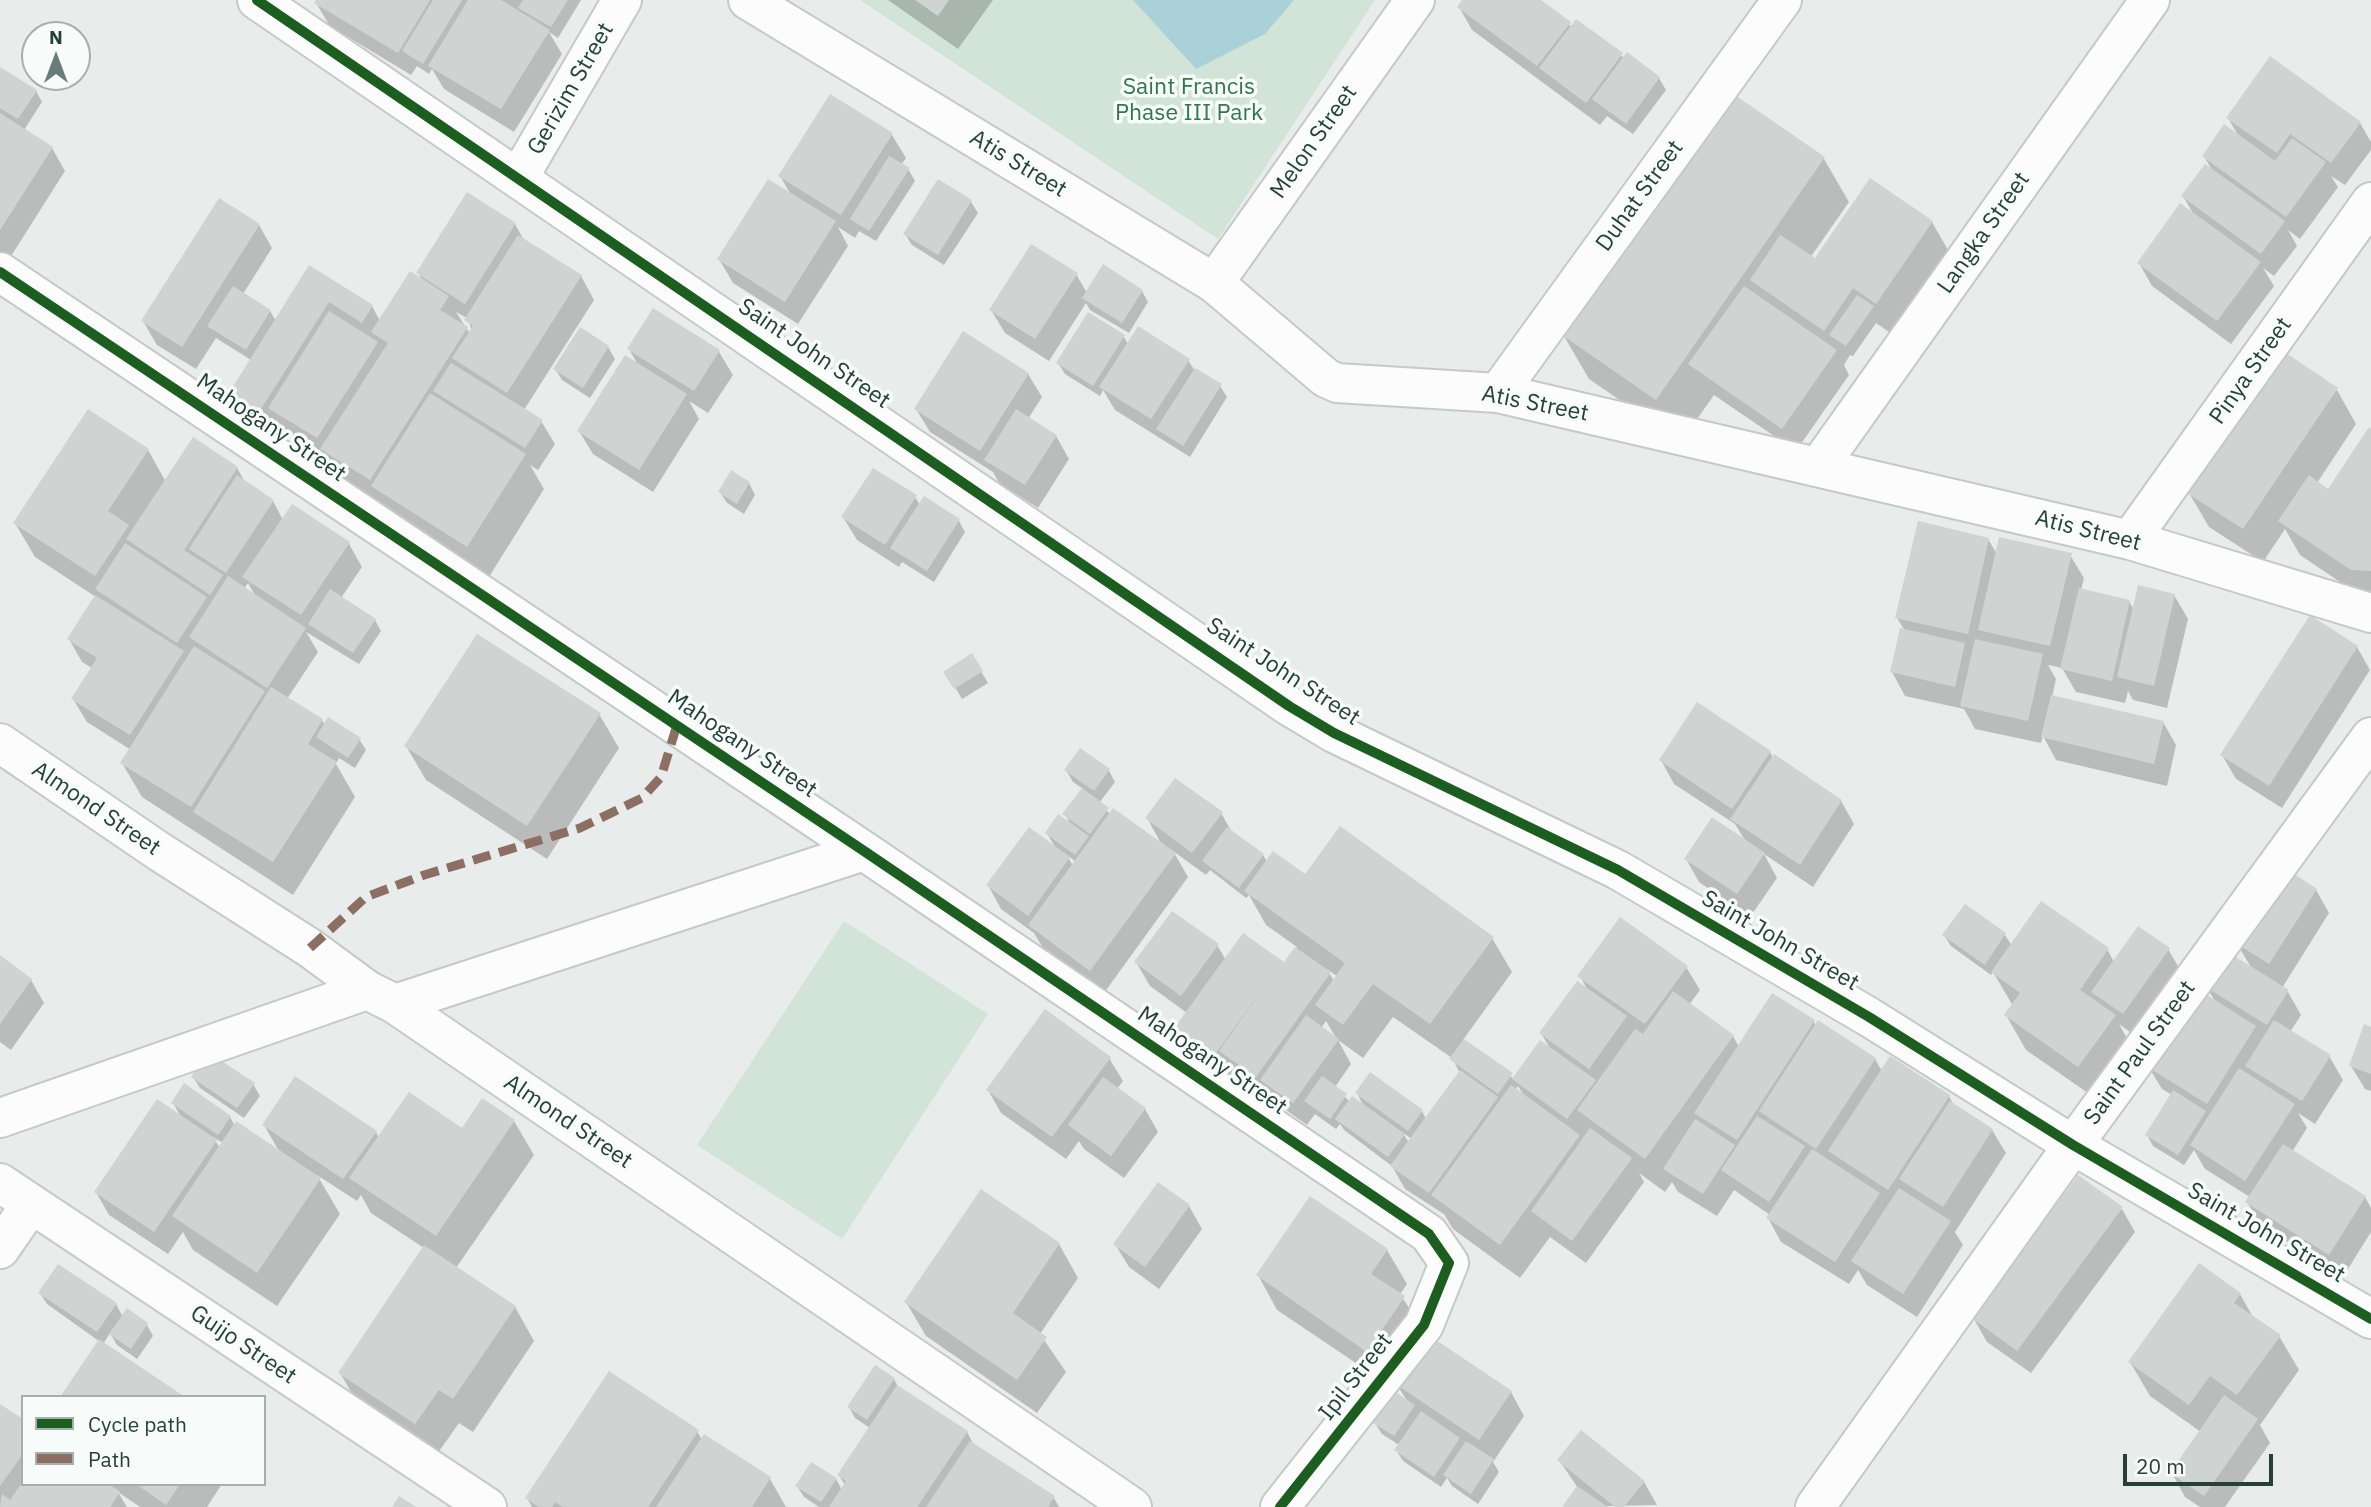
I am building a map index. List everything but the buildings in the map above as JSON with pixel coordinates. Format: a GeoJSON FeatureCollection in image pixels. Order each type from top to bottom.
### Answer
{"type":"FeatureCollection","features":[{"type":"Feature","properties":{"kind":"street","name":"Gerizim Street"},"geometry":{"type":"LineString","coordinates":[[519,177],[622,0]]}},
{"type":"Feature","properties":{"kind":"street","name":"Atis Street"},"geometry":{"type":"LineString","coordinates":[[748,0],[1214,283],[1326,378],[1337,383],[1498,393],[2130,540],[2371,614]]}},
{"type":"Feature","properties":{"kind":"street","name":"Melon Street"},"geometry":{"type":"LineString","coordinates":[[1214,283],[1415,0]]}},
{"type":"Feature","properties":{"kind":"street","name":"Duhat Street"},"geometry":{"type":"LineString","coordinates":[[1498,393],[1783,0]]}},
{"type":"Feature","properties":{"kind":"street","name":"Langka Street"},"geometry":{"type":"LineString","coordinates":[[1819,466],[2150,0]]}},
{"type":"Feature","properties":{"kind":"street","name":"Saint John Street"},"geometry":{"type":"LineString","coordinates":[[277,6],[519,177],[1289,706],[1334,733],[1619,870],[1869,1017],[2073,1144],[2371,1319]]}},
{"type":"Feature","properties":{"kind":"street","name":"Pinya Street"},"geometry":{"type":"LineString","coordinates":[[2130,540],[2371,202]]}},
{"type":"Feature","properties":{"kind":"street","name":"Mahogany Street"},"geometry":{"type":"LineString","coordinates":[[0,272],[864,850],[1429,1234],[1450,1263]]}},
{"type":"Feature","properties":{"kind":"street","name":"Saint Paul Street"},"geometry":{"type":"LineString","coordinates":[[1815,1507],[2073,1144],[2371,737]]}},
{"type":"Feature","properties":{"kind":"street","name":"Almond Street"},"geometry":{"type":"LineString","coordinates":[[0,743],[160,852],[310,948],[1132,1507]]}},
{"type":"Feature","properties":{"kind":"street"},"geometry":{"type":"LineString","coordinates":[[0,1118],[381,997],[864,850]]}},
{"type":"Feature","properties":{"kind":"street","name":"Guijo Street"},"geometry":{"type":"LineString","coordinates":[[0,1183],[487,1507]]}},
{"type":"Feature","properties":{"kind":"street"},"geometry":{"type":"LineString","coordinates":[[0,1249],[31,1204]]}},
{"type":"Feature","properties":{"kind":"street","name":"Ipil Street"},"geometry":{"type":"LineString","coordinates":[[1280,1507],[1424,1325],[1450,1263]]}},
{"type":"Feature","properties":{"kind":"green space","name":"Saint Francis Phase III Park"},"geometry":{"type":"Polygon","coordinates":[[[860,0],[1375,0],[1218,239],[860,0]]]}},
{"type":"Feature","properties":{"kind":"green space"},"geometry":{"type":"Polygon","coordinates":[[[844,921],[988,1014],[842,1239],[697,1145],[844,921]]]}},
{"type":"Feature","properties":{"kind":"water"},"geometry":{"type":"Polygon","coordinates":[[[1133,0],[1294,0],[1265,34],[1196,69],[1133,0]]]}},
{"type":"Feature","properties":{"kind":"marked path"},"geometry":{"type":"LineString","coordinates":[[310,948],[366,897],[424,875],[580,828],[642,798],[661,777],[677,725]]}},
{"type":"Feature","properties":{"kind":"cycle path"},"geometry":{"type":"LineString","coordinates":[[257,0],[1289,706],[1334,733],[1618,870],[1869,1017],[2073,1145],[2371,1319]]}},
{"type":"Feature","properties":{"kind":"cycle path"},"geometry":{"type":"LineString","coordinates":[[0,272],[864,851],[1429,1234],[1449,1263],[1424,1325],[1280,1507]]}}]}
